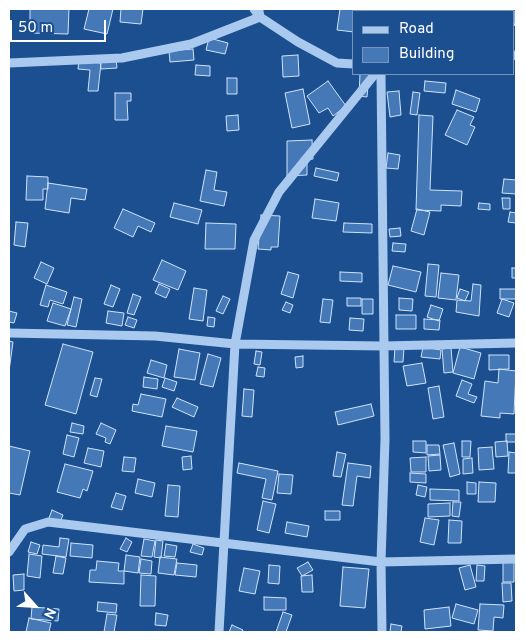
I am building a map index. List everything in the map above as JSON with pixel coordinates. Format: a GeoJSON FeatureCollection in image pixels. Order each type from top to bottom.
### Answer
{"type":"FeatureCollection","features":[{"type":"Feature","properties":{"kind":"street"},"geometry":{"type":"LineString","coordinates":[[254,9],[298,42],[337,63],[352,64]]}},
{"type":"Feature","properties":{"kind":"street"},"geometry":{"type":"LineString","coordinates":[[9,63],[122,58],[191,44],[259,13]]}},
{"type":"Feature","properties":{"kind":"street"},"geometry":{"type":"LineString","coordinates":[[218,632],[235,344],[254,240],[279,192],[374,75]]}},
{"type":"Feature","properties":{"kind":"street"},"geometry":{"type":"LineString","coordinates":[[382,75],[385,439],[381,562],[382,632]]}},
{"type":"Feature","properties":{"kind":"street"},"geometry":{"type":"LineString","coordinates":[[9,333],[155,336],[235,344],[383,346],[516,343]]}},
{"type":"Feature","properties":{"kind":"street"},"geometry":{"type":"LineString","coordinates":[[9,552],[25,529],[48,522],[381,562],[516,559]]}},
{"type":"Feature","properties":{"kind":"building"},"geometry":{"type":"Polygon","coordinates":[[[30,9],[69,9],[68,34],[30,33],[30,9]]]}},
{"type":"Feature","properties":{"kind":"building"},"geometry":{"type":"Polygon","coordinates":[[[89,9],[113,9],[107,34],[84,29],[89,9]]]}},
{"type":"Feature","properties":{"kind":"building"},"geometry":{"type":"Polygon","coordinates":[[[121,9],[143,9],[141,24],[120,22],[121,9]]]}},
{"type":"Feature","properties":{"kind":"building"},"geometry":{"type":"Polygon","coordinates":[[[340,9],[369,9],[352,10],[352,32],[337,30],[340,9]]]}},
{"type":"Feature","properties":{"kind":"building"},"geometry":{"type":"Polygon","coordinates":[[[516,9],[515,24],[515,10],[494,10],[516,9]]]}},
{"type":"Feature","properties":{"kind":"building"},"geometry":{"type":"Polygon","coordinates":[[[209,38],[228,43],[225,54],[206,50],[209,38]]]}},
{"type":"Feature","properties":{"kind":"building"},"geometry":{"type":"Polygon","coordinates":[[[193,49],[194,60],[170,62],[169,51],[193,49]]]}},
{"type":"Feature","properties":{"kind":"building"},"geometry":{"type":"Polygon","coordinates":[[[298,55],[299,76],[283,77],[282,56],[298,55]]]}},
{"type":"Feature","properties":{"kind":"building"},"geometry":{"type":"Polygon","coordinates":[[[116,59],[117,68],[101,69],[100,60],[116,59]]]}},
{"type":"Feature","properties":{"kind":"building"},"geometry":{"type":"Polygon","coordinates":[[[79,61],[101,63],[98,91],[88,91],[90,70],[78,69],[79,61]]]}},
{"type":"Feature","properties":{"kind":"building"},"geometry":{"type":"Polygon","coordinates":[[[196,65],[210,66],[210,76],[195,75],[196,65]]]}},
{"type":"Feature","properties":{"kind":"building"},"geometry":{"type":"Polygon","coordinates":[[[360,75],[369,75],[367,97],[359,96],[360,75]]]}},
{"type":"Feature","properties":{"kind":"building"},"geometry":{"type":"Polygon","coordinates":[[[227,78],[237,78],[237,94],[227,94],[227,78]]]}},
{"type":"Feature","properties":{"kind":"building"},"geometry":{"type":"Polygon","coordinates":[[[328,81],[346,106],[333,116],[328,108],[319,113],[307,96],[328,81]]]}},
{"type":"Feature","properties":{"kind":"building"},"geometry":{"type":"Polygon","coordinates":[[[425,81],[446,83],[445,93],[424,91],[425,81]]]}},
{"type":"Feature","properties":{"kind":"building"},"geometry":{"type":"Polygon","coordinates":[[[303,89],[310,124],[292,128],[285,93],[303,89]]]}},
{"type":"Feature","properties":{"kind":"building"},"geometry":{"type":"Polygon","coordinates":[[[456,90],[480,99],[476,112],[452,104],[456,90]]]}},
{"type":"Feature","properties":{"kind":"building"},"geometry":{"type":"Polygon","coordinates":[[[399,91],[401,115],[390,117],[387,92],[399,91]]]}},
{"type":"Feature","properties":{"kind":"building"},"geometry":{"type":"Polygon","coordinates":[[[413,92],[420,93],[417,115],[410,114],[413,92]]]}},
{"type":"Feature","properties":{"kind":"building"},"geometry":{"type":"Polygon","coordinates":[[[115,93],[131,93],[131,101],[127,101],[128,120],[115,120],[115,93]]]}},
{"type":"Feature","properties":{"kind":"building"},"geometry":{"type":"Polygon","coordinates":[[[457,110],[474,117],[470,125],[475,127],[467,145],[445,135],[457,110]]]}},
{"type":"Feature","properties":{"kind":"building"},"geometry":{"type":"Polygon","coordinates":[[[238,115],[239,130],[227,131],[226,116],[238,115]]]}},
{"type":"Feature","properties":{"kind":"building"},"geometry":{"type":"Polygon","coordinates":[[[419,115],[433,116],[430,190],[462,191],[461,206],[441,205],[441,211],[416,210],[419,115]]]}},
{"type":"Feature","properties":{"kind":"building"},"geometry":{"type":"Polygon","coordinates":[[[312,140],[313,159],[307,160],[307,175],[287,176],[287,141],[312,140]]]}},
{"type":"Feature","properties":{"kind":"building"},"geometry":{"type":"Polygon","coordinates":[[[388,153],[400,155],[398,169],[386,168],[388,153]]]}},
{"type":"Feature","properties":{"kind":"building"},"geometry":{"type":"Polygon","coordinates":[[[316,168],[339,173],[337,181],[314,176],[316,168]]]}},
{"type":"Feature","properties":{"kind":"building"},"geometry":{"type":"Polygon","coordinates":[[[206,170],[217,172],[214,190],[227,192],[224,206],[200,201],[206,170]]]}},
{"type":"Feature","properties":{"kind":"building"},"geometry":{"type":"Polygon","coordinates":[[[27,176],[48,177],[48,189],[43,189],[43,200],[26,200],[27,176]]]}},
{"type":"Feature","properties":{"kind":"building"},"geometry":{"type":"Polygon","coordinates":[[[504,179],[516,180],[516,194],[502,193],[504,179]]]}},
{"type":"Feature","properties":{"kind":"building"},"geometry":{"type":"Polygon","coordinates":[[[48,183],[87,189],[85,200],[71,198],[69,213],[45,209],[48,183]]]}},
{"type":"Feature","properties":{"kind":"building"},"geometry":{"type":"Polygon","coordinates":[[[502,198],[510,198],[510,209],[503,209],[502,198]]]}},
{"type":"Feature","properties":{"kind":"building"},"geometry":{"type":"Polygon","coordinates":[[[315,199],[339,203],[336,221],[312,218],[315,199]]]}},
{"type":"Feature","properties":{"kind":"building"},"geometry":{"type":"Polygon","coordinates":[[[174,203],[202,210],[198,224],[170,217],[174,203]]]}},
{"type":"Feature","properties":{"kind":"building"},"geometry":{"type":"Polygon","coordinates":[[[479,203],[490,204],[490,210],[478,209],[479,203]]]}},
{"type":"Feature","properties":{"kind":"building"},"geometry":{"type":"Polygon","coordinates":[[[123,209],[155,223],[151,232],[138,226],[133,237],[114,228],[123,209]]]}},
{"type":"Feature","properties":{"kind":"building"},"geometry":{"type":"Polygon","coordinates":[[[417,209],[430,212],[424,235],[411,231],[417,209]]]}},
{"type":"Feature","properties":{"kind":"building"},"geometry":{"type":"Polygon","coordinates":[[[510,212],[516,213],[516,223],[508,222],[510,212]]]}},
{"type":"Feature","properties":{"kind":"building"},"geometry":{"type":"Polygon","coordinates":[[[261,215],[280,216],[278,247],[271,247],[271,250],[258,249],[261,215]]]}},
{"type":"Feature","properties":{"kind":"building"},"geometry":{"type":"Polygon","coordinates":[[[16,222],[28,223],[25,247],[14,245],[16,222]]]}},
{"type":"Feature","properties":{"kind":"building"},"geometry":{"type":"Polygon","coordinates":[[[206,223],[236,224],[235,249],[205,249],[206,223]]]}},
{"type":"Feature","properties":{"kind":"building"},"geometry":{"type":"Polygon","coordinates":[[[344,223],[372,224],[372,233],[343,232],[344,223]]]}},
{"type":"Feature","properties":{"kind":"building"},"geometry":{"type":"Polygon","coordinates":[[[400,228],[401,236],[390,237],[389,229],[400,228]]]}},
{"type":"Feature","properties":{"kind":"building"},"geometry":{"type":"Polygon","coordinates":[[[393,243],[406,244],[405,252],[392,251],[393,243]]]}},
{"type":"Feature","properties":{"kind":"building"},"geometry":{"type":"Polygon","coordinates":[[[162,260],[186,271],[178,290],[153,280],[162,260]]]}},
{"type":"Feature","properties":{"kind":"building"},"geometry":{"type":"Polygon","coordinates":[[[41,262],[54,268],[47,284],[34,278],[41,262]]]}},
{"type":"Feature","properties":{"kind":"building"},"geometry":{"type":"Polygon","coordinates":[[[428,264],[439,265],[436,297],[425,296],[428,264]]]}},
{"type":"Feature","properties":{"kind":"building"},"geometry":{"type":"Polygon","coordinates":[[[393,266],[421,272],[416,292],[388,285],[393,266]]]}},
{"type":"Feature","properties":{"kind":"building"},"geometry":{"type":"Polygon","coordinates":[[[512,268],[516,268],[516,278],[512,278],[512,268]]]}},
{"type":"Feature","properties":{"kind":"building"},"geometry":{"type":"Polygon","coordinates":[[[288,272],[299,275],[293,298],[281,294],[288,272]]]}},
{"type":"Feature","properties":{"kind":"building"},"geometry":{"type":"Polygon","coordinates":[[[340,272],[362,273],[362,282],[340,281],[340,272]]]}},
{"type":"Feature","properties":{"kind":"building"},"geometry":{"type":"Polygon","coordinates":[[[441,273],[459,275],[456,300],[438,298],[441,273]]]}},
{"type":"Feature","properties":{"kind":"building"},"geometry":{"type":"Polygon","coordinates":[[[159,284],[170,289],[166,298],[155,293],[159,284]]]}},
{"type":"Feature","properties":{"kind":"building"},"geometry":{"type":"Polygon","coordinates":[[[473,284],[481,285],[479,316],[456,312],[457,300],[471,301],[473,284]]]}},
{"type":"Feature","properties":{"kind":"building"},"geometry":{"type":"Polygon","coordinates":[[[46,285],[67,292],[63,304],[50,300],[48,307],[40,305],[46,285]]]}},
{"type":"Feature","properties":{"kind":"building"},"geometry":{"type":"Polygon","coordinates":[[[111,285],[120,289],[113,307],[104,304],[111,285]]]}},
{"type":"Feature","properties":{"kind":"building"},"geometry":{"type":"Polygon","coordinates":[[[194,288],[207,290],[203,321],[189,319],[194,288]]]}},
{"type":"Feature","properties":{"kind":"building"},"geometry":{"type":"Polygon","coordinates":[[[460,289],[469,292],[465,301],[457,298],[460,289]]]}},
{"type":"Feature","properties":{"kind":"building"},"geometry":{"type":"Polygon","coordinates":[[[500,289],[516,289],[516,299],[500,299],[500,289]]]}},
{"type":"Feature","properties":{"kind":"building"},"geometry":{"type":"Polygon","coordinates":[[[133,294],[141,297],[134,315],[127,313],[133,294]]]}},
{"type":"Feature","properties":{"kind":"building"},"geometry":{"type":"Polygon","coordinates":[[[223,296],[230,299],[223,314],[216,311],[223,296]]]}},
{"type":"Feature","properties":{"kind":"building"},"geometry":{"type":"Polygon","coordinates":[[[74,297],[82,299],[76,327],[67,325],[74,297]]]}},
{"type":"Feature","properties":{"kind":"building"},"geometry":{"type":"Polygon","coordinates":[[[347,298],[361,298],[361,306],[347,306],[347,298]]]}},
{"type":"Feature","properties":{"kind":"building"},"geometry":{"type":"Polygon","coordinates":[[[399,298],[413,299],[412,311],[399,310],[399,298]]]}},
{"type":"Feature","properties":{"kind":"building"},"geometry":{"type":"Polygon","coordinates":[[[323,299],[333,300],[330,323],[320,322],[323,299]]]}},
{"type":"Feature","properties":{"kind":"building"},"geometry":{"type":"Polygon","coordinates":[[[362,299],[373,299],[373,314],[362,314],[362,299]]]}},
{"type":"Feature","properties":{"kind":"building"},"geometry":{"type":"Polygon","coordinates":[[[502,299],[514,303],[509,317],[497,313],[502,299]]]}},
{"type":"Feature","properties":{"kind":"building"},"geometry":{"type":"Polygon","coordinates":[[[286,302],[293,305],[290,313],[282,310],[286,302]]]}},
{"type":"Feature","properties":{"kind":"building"},"geometry":{"type":"Polygon","coordinates":[[[53,303],[71,309],[65,326],[47,321],[53,303]]]}},
{"type":"Feature","properties":{"kind":"building"},"geometry":{"type":"Polygon","coordinates":[[[431,305],[443,309],[439,321],[427,317],[431,305]]]}},
{"type":"Feature","properties":{"kind":"building"},"geometry":{"type":"Polygon","coordinates":[[[9,311],[17,313],[14,323],[9,322],[9,311]]]}},
{"type":"Feature","properties":{"kind":"building"},"geometry":{"type":"Polygon","coordinates":[[[108,311],[124,313],[122,326],[106,323],[108,311]]]}},
{"type":"Feature","properties":{"kind":"building"},"geometry":{"type":"Polygon","coordinates":[[[396,315],[416,315],[416,329],[396,329],[396,315]]]}},
{"type":"Feature","properties":{"kind":"building"},"geometry":{"type":"Polygon","coordinates":[[[128,317],[137,320],[134,328],[125,325],[128,317]]]}},
{"type":"Feature","properties":{"kind":"building"},"geometry":{"type":"Polygon","coordinates":[[[208,317],[215,318],[214,327],[207,326],[208,317]]]}},
{"type":"Feature","properties":{"kind":"building"},"geometry":{"type":"Polygon","coordinates":[[[350,318],[364,319],[363,331],[349,330],[350,318]]]}},
{"type":"Feature","properties":{"kind":"building"},"geometry":{"type":"Polygon","coordinates":[[[424,319],[440,320],[439,330],[424,329],[424,319]]]}},
{"type":"Feature","properties":{"kind":"building"},"geometry":{"type":"Polygon","coordinates":[[[9,341],[13,342],[9,371],[9,341]]]}},
{"type":"Feature","properties":{"kind":"building"},"geometry":{"type":"Polygon","coordinates":[[[63,344],[93,352],[76,414],[45,405],[63,344]]]}},
{"type":"Feature","properties":{"kind":"building"},"geometry":{"type":"Polygon","coordinates":[[[395,347],[404,348],[403,362],[394,362],[395,347]]]}},
{"type":"Feature","properties":{"kind":"building"},"geometry":{"type":"Polygon","coordinates":[[[423,347],[441,350],[440,359],[421,357],[423,347]]]}},
{"type":"Feature","properties":{"kind":"building"},"geometry":{"type":"Polygon","coordinates":[[[460,347],[481,353],[474,379],[453,373],[460,347]]]}},
{"type":"Feature","properties":{"kind":"building"},"geometry":{"type":"Polygon","coordinates":[[[451,348],[453,372],[444,373],[442,349],[451,348]]]}},
{"type":"Feature","properties":{"kind":"building"},"geometry":{"type":"Polygon","coordinates":[[[179,349],[200,353],[195,380],[174,377],[179,349]]]}},
{"type":"Feature","properties":{"kind":"building"},"geometry":{"type":"Polygon","coordinates":[[[256,351],[262,352],[260,365],[254,364],[256,351]]]}},
{"type":"Feature","properties":{"kind":"building"},"geometry":{"type":"Polygon","coordinates":[[[208,354],[221,358],[213,387],[200,384],[208,354]]]}},
{"type":"Feature","properties":{"kind":"building"},"geometry":{"type":"Polygon","coordinates":[[[489,355],[509,355],[509,369],[489,370],[489,355]]]}},
{"type":"Feature","properties":{"kind":"building"},"geometry":{"type":"Polygon","coordinates":[[[303,356],[303,367],[296,368],[295,357],[303,356]]]}},
{"type":"Feature","properties":{"kind":"building"},"geometry":{"type":"Polygon","coordinates":[[[151,360],[167,365],[164,378],[147,373],[151,360]]]}},
{"type":"Feature","properties":{"kind":"building"},"geometry":{"type":"Polygon","coordinates":[[[422,363],[426,383],[407,386],[403,366],[422,363]]]}},
{"type":"Feature","properties":{"kind":"building"},"geometry":{"type":"Polygon","coordinates":[[[258,367],[265,368],[264,377],[256,376],[258,367]]]}},
{"type":"Feature","properties":{"kind":"building"},"geometry":{"type":"Polygon","coordinates":[[[499,369],[516,371],[514,414],[500,413],[500,418],[481,416],[485,381],[498,383],[499,369]]]}},
{"type":"Feature","properties":{"kind":"building"},"geometry":{"type":"Polygon","coordinates":[[[144,377],[158,379],[157,389],[143,387],[144,377]]]}},
{"type":"Feature","properties":{"kind":"building"},"geometry":{"type":"Polygon","coordinates":[[[95,378],[102,379],[97,397],[90,395],[95,378]]]}},
{"type":"Feature","properties":{"kind":"building"},"geometry":{"type":"Polygon","coordinates":[[[165,378],[177,382],[174,391],[162,387],[165,378]]]}},
{"type":"Feature","properties":{"kind":"building"},"geometry":{"type":"Polygon","coordinates":[[[462,380],[472,384],[468,394],[477,397],[474,403],[456,396],[462,380]]]}},
{"type":"Feature","properties":{"kind":"building"},"geometry":{"type":"Polygon","coordinates":[[[439,386],[444,417],[433,419],[428,388],[439,386]]]}},
{"type":"Feature","properties":{"kind":"building"},"geometry":{"type":"Polygon","coordinates":[[[244,389],[254,390],[252,417],[242,416],[244,389]]]}},
{"type":"Feature","properties":{"kind":"building"},"geometry":{"type":"Polygon","coordinates":[[[141,394],[166,399],[162,417],[132,411],[133,404],[138,405],[141,394]]]}},
{"type":"Feature","properties":{"kind":"building"},"geometry":{"type":"Polygon","coordinates":[[[177,398],[198,407],[194,417],[172,407],[177,398]]]}},
{"type":"Feature","properties":{"kind":"building"},"geometry":{"type":"Polygon","coordinates":[[[371,404],[374,416],[338,425],[335,412],[371,404]]]}},
{"type":"Feature","properties":{"kind":"building"},"geometry":{"type":"Polygon","coordinates":[[[72,423],[84,426],[83,434],[70,432],[72,423]]]}},
{"type":"Feature","properties":{"kind":"building"},"geometry":{"type":"Polygon","coordinates":[[[101,423],[116,430],[110,444],[105,442],[106,438],[96,434],[101,423]]]}},
{"type":"Feature","properties":{"kind":"building"},"geometry":{"type":"Polygon","coordinates":[[[166,426],[197,431],[193,452],[162,446],[166,426]]]}},
{"type":"Feature","properties":{"kind":"building"},"geometry":{"type":"Polygon","coordinates":[[[506,434],[516,434],[516,442],[506,442],[506,434]]]}},
{"type":"Feature","properties":{"kind":"building"},"geometry":{"type":"Polygon","coordinates":[[[67,435],[79,438],[74,457],[63,454],[67,435]]]}},
{"type":"Feature","properties":{"kind":"building"},"geometry":{"type":"Polygon","coordinates":[[[413,441],[426,441],[426,453],[413,452],[413,441]]]}},
{"type":"Feature","properties":{"kind":"building"},"geometry":{"type":"Polygon","coordinates":[[[462,441],[471,441],[470,457],[462,457],[462,441]]]}},
{"type":"Feature","properties":{"kind":"building"},"geometry":{"type":"Polygon","coordinates":[[[507,441],[508,456],[496,457],[495,442],[507,441]]]}},
{"type":"Feature","properties":{"kind":"building"},"geometry":{"type":"Polygon","coordinates":[[[454,443],[460,474],[450,477],[443,445],[454,443]]]}},
{"type":"Feature","properties":{"kind":"building"},"geometry":{"type":"Polygon","coordinates":[[[427,445],[439,445],[440,454],[427,455],[427,445]]]}},
{"type":"Feature","properties":{"kind":"building"},"geometry":{"type":"Polygon","coordinates":[[[9,446],[30,451],[20,495],[9,493],[9,446]]]}},
{"type":"Feature","properties":{"kind":"building"},"geometry":{"type":"Polygon","coordinates":[[[492,447],[494,469],[479,470],[478,448],[492,447]]]}},
{"type":"Feature","properties":{"kind":"building"},"geometry":{"type":"Polygon","coordinates":[[[88,448],[104,451],[101,467],[84,463],[88,448]]]}},
{"type":"Feature","properties":{"kind":"building"},"geometry":{"type":"Polygon","coordinates":[[[337,452],[346,454],[341,477],[333,476],[337,452]]]}},
{"type":"Feature","properties":{"kind":"building"},"geometry":{"type":"Polygon","coordinates":[[[509,452],[516,453],[516,473],[508,473],[509,452]]]}},
{"type":"Feature","properties":{"kind":"building"},"geometry":{"type":"Polygon","coordinates":[[[440,455],[441,470],[429,471],[428,456],[440,455]]]}},
{"type":"Feature","properties":{"kind":"building"},"geometry":{"type":"Polygon","coordinates":[[[191,456],[192,469],[183,470],[182,457],[191,456]]]}},
{"type":"Feature","properties":{"kind":"building"},"geometry":{"type":"Polygon","coordinates":[[[124,457],[136,458],[134,472],[122,471],[124,457]]]}},
{"type":"Feature","properties":{"kind":"building"},"geometry":{"type":"Polygon","coordinates":[[[426,457],[426,472],[411,472],[410,458],[426,457]]]}},
{"type":"Feature","properties":{"kind":"building"},"geometry":{"type":"Polygon","coordinates":[[[472,458],[473,473],[463,474],[463,459],[472,458]]]}},
{"type":"Feature","properties":{"kind":"building"},"geometry":{"type":"Polygon","coordinates":[[[239,463],[278,471],[272,500],[262,498],[266,479],[237,473],[239,463]]]}},
{"type":"Feature","properties":{"kind":"building"},"geometry":{"type":"Polygon","coordinates":[[[348,463],[371,466],[370,478],[357,476],[353,506],[342,505],[348,463]]]}},
{"type":"Feature","properties":{"kind":"building"},"geometry":{"type":"Polygon","coordinates":[[[65,464],[93,471],[87,491],[83,489],[80,498],[57,492],[65,464]]]}},
{"type":"Feature","properties":{"kind":"building"},"geometry":{"type":"Polygon","coordinates":[[[410,473],[426,474],[426,483],[410,482],[410,473]]]}},
{"type":"Feature","properties":{"kind":"building"},"geometry":{"type":"Polygon","coordinates":[[[279,474],[293,475],[291,494],[277,493],[279,474]]]}},
{"type":"Feature","properties":{"kind":"building"},"geometry":{"type":"Polygon","coordinates":[[[138,479],[155,483],[152,497],[135,493],[138,479]]]}},
{"type":"Feature","properties":{"kind":"building"},"geometry":{"type":"Polygon","coordinates":[[[467,482],[476,483],[476,494],[467,494],[467,482]]]}},
{"type":"Feature","properties":{"kind":"building"},"geometry":{"type":"Polygon","coordinates":[[[479,482],[496,483],[495,502],[478,502],[479,482]]]}},
{"type":"Feature","properties":{"kind":"building"},"geometry":{"type":"Polygon","coordinates":[[[168,485],[180,486],[178,517],[165,516],[168,485]]]}},
{"type":"Feature","properties":{"kind":"building"},"geometry":{"type":"Polygon","coordinates":[[[418,485],[427,487],[425,497],[416,495],[418,485]]]}},
{"type":"Feature","properties":{"kind":"building"},"geometry":{"type":"Polygon","coordinates":[[[430,489],[459,490],[459,501],[430,500],[430,489]]]}},
{"type":"Feature","properties":{"kind":"building"},"geometry":{"type":"Polygon","coordinates":[[[116,493],[126,496],[122,510],[111,507],[116,493]]]}},
{"type":"Feature","properties":{"kind":"building"},"geometry":{"type":"Polygon","coordinates":[[[263,501],[276,504],[269,533],[257,530],[263,501]]]}},
{"type":"Feature","properties":{"kind":"building"},"geometry":{"type":"Polygon","coordinates":[[[453,502],[461,502],[459,517],[452,516],[453,502]]]}},
{"type":"Feature","properties":{"kind":"building"},"geometry":{"type":"Polygon","coordinates":[[[450,503],[450,516],[428,517],[428,504],[450,503]]]}},
{"type":"Feature","properties":{"kind":"building"},"geometry":{"type":"Polygon","coordinates":[[[52,510],[63,515],[60,522],[49,518],[52,510]]]}},
{"type":"Feature","properties":{"kind":"building"},"geometry":{"type":"Polygon","coordinates":[[[325,511],[340,511],[340,520],[325,520],[325,511]]]}},
{"type":"Feature","properties":{"kind":"building"},"geometry":{"type":"Polygon","coordinates":[[[425,518],[439,520],[434,545],[420,542],[425,518]]]}},
{"type":"Feature","properties":{"kind":"building"},"geometry":{"type":"Polygon","coordinates":[[[449,520],[462,521],[461,543],[448,543],[449,520]]]}},
{"type":"Feature","properties":{"kind":"building"},"geometry":{"type":"Polygon","coordinates":[[[287,522],[309,526],[307,537],[285,533],[287,522]]]}},
{"type":"Feature","properties":{"kind":"building"},"geometry":{"type":"Polygon","coordinates":[[[60,538],[69,539],[66,557],[42,554],[43,545],[59,547],[60,538]]]}},
{"type":"Feature","properties":{"kind":"building"},"geometry":{"type":"Polygon","coordinates":[[[126,538],[132,542],[127,552],[120,549],[126,538]]]}},
{"type":"Feature","properties":{"kind":"building"},"geometry":{"type":"Polygon","coordinates":[[[144,539],[155,541],[152,557],[141,556],[144,539]]]}},
{"type":"Feature","properties":{"kind":"building"},"geometry":{"type":"Polygon","coordinates":[[[156,540],[163,541],[161,558],[154,557],[156,540]]]}},
{"type":"Feature","properties":{"kind":"building"},"geometry":{"type":"Polygon","coordinates":[[[31,542],[40,545],[37,554],[28,552],[31,542]]]}},
{"type":"Feature","properties":{"kind":"building"},"geometry":{"type":"Polygon","coordinates":[[[71,543],[93,545],[92,558],[70,556],[71,543]]]}},
{"type":"Feature","properties":{"kind":"building"},"geometry":{"type":"Polygon","coordinates":[[[166,544],[177,546],[175,557],[164,556],[166,544]]]}},
{"type":"Feature","properties":{"kind":"building"},"geometry":{"type":"Polygon","coordinates":[[[193,544],[204,548],[202,555],[190,552],[193,544]]]}},
{"type":"Feature","properties":{"kind":"building"},"geometry":{"type":"Polygon","coordinates":[[[29,554],[42,556],[40,578],[27,576],[29,554]]]}},
{"type":"Feature","properties":{"kind":"building"},"geometry":{"type":"Polygon","coordinates":[[[126,555],[140,557],[138,573],[124,571],[126,555]]]}},
{"type":"Feature","properties":{"kind":"building"},"geometry":{"type":"Polygon","coordinates":[[[56,556],[66,558],[63,574],[53,573],[56,556]]]}},
{"type":"Feature","properties":{"kind":"building"},"geometry":{"type":"Polygon","coordinates":[[[160,557],[177,559],[174,575],[158,573],[160,557]]]}},
{"type":"Feature","properties":{"kind":"building"},"geometry":{"type":"Polygon","coordinates":[[[141,559],[152,561],[151,574],[139,573],[141,559]]]}},
{"type":"Feature","properties":{"kind":"building"},"geometry":{"type":"Polygon","coordinates":[[[97,561],[119,563],[118,571],[124,571],[124,584],[89,582],[90,570],[96,570],[97,561]]]}},
{"type":"Feature","properties":{"kind":"building"},"geometry":{"type":"Polygon","coordinates":[[[308,562],[313,570],[302,576],[297,568],[308,562]]]}},
{"type":"Feature","properties":{"kind":"building"},"geometry":{"type":"Polygon","coordinates":[[[503,562],[514,562],[514,582],[503,582],[503,562]]]}},
{"type":"Feature","properties":{"kind":"building"},"geometry":{"type":"Polygon","coordinates":[[[177,563],[197,565],[196,577],[175,575],[177,563]]]}},
{"type":"Feature","properties":{"kind":"building"},"geometry":{"type":"Polygon","coordinates":[[[269,565],[280,566],[279,584],[268,583],[269,565]]]}},
{"type":"Feature","properties":{"kind":"building"},"geometry":{"type":"Polygon","coordinates":[[[470,565],[476,587],[465,590],[459,568],[470,565]]]}},
{"type":"Feature","properties":{"kind":"building"},"geometry":{"type":"Polygon","coordinates":[[[477,565],[485,566],[484,581],[476,581],[477,565]]]}},
{"type":"Feature","properties":{"kind":"building"},"geometry":{"type":"Polygon","coordinates":[[[343,567],[369,569],[365,608],[340,606],[343,567]]]}},
{"type":"Feature","properties":{"kind":"building"},"geometry":{"type":"Polygon","coordinates":[[[244,568],[260,571],[255,594],[239,591],[244,568]]]}},
{"type":"Feature","properties":{"kind":"building"},"geometry":{"type":"Polygon","coordinates":[[[24,574],[24,590],[14,591],[13,575],[24,574]]]}},
{"type":"Feature","properties":{"kind":"building"},"geometry":{"type":"Polygon","coordinates":[[[141,575],[156,576],[155,606],[140,606],[141,575]]]}},
{"type":"Feature","properties":{"kind":"building"},"geometry":{"type":"Polygon","coordinates":[[[312,575],[313,592],[302,592],[301,576],[312,575]]]}},
{"type":"Feature","properties":{"kind":"building"},"geometry":{"type":"Polygon","coordinates":[[[502,583],[511,583],[512,601],[503,602],[502,583]]]}},
{"type":"Feature","properties":{"kind":"building"},"geometry":{"type":"Polygon","coordinates":[[[264,597],[286,598],[286,610],[264,610],[264,597]]]}},
{"type":"Feature","properties":{"kind":"building"},"geometry":{"type":"Polygon","coordinates":[[[98,602],[117,604],[116,613],[97,611],[98,602]]]}},
{"type":"Feature","properties":{"kind":"building"},"geometry":{"type":"Polygon","coordinates":[[[456,604],[478,610],[474,624],[452,618],[456,604]]]}},
{"type":"Feature","properties":{"kind":"building"},"geometry":{"type":"Polygon","coordinates":[[[480,604],[504,605],[503,618],[494,617],[493,631],[478,630],[480,604]]]}},
{"type":"Feature","properties":{"kind":"building"},"geometry":{"type":"Polygon","coordinates":[[[32,607],[59,609],[58,621],[31,619],[32,607]]]}},
{"type":"Feature","properties":{"kind":"building"},"geometry":{"type":"Polygon","coordinates":[[[449,607],[451,626],[425,629],[424,610],[449,607]]]}},
{"type":"Feature","properties":{"kind":"building"},"geometry":{"type":"Polygon","coordinates":[[[283,612],[292,615],[286,632],[276,632],[283,612]]]}},
{"type":"Feature","properties":{"kind":"building"},"geometry":{"type":"Polygon","coordinates":[[[156,613],[168,615],[166,626],[155,625],[156,613]]]}},
{"type":"Feature","properties":{"kind":"building"},"geometry":{"type":"Polygon","coordinates":[[[107,614],[117,615],[114,632],[104,632],[107,614]]]}},
{"type":"Feature","properties":{"kind":"building"},"geometry":{"type":"Polygon","coordinates":[[[29,618],[51,623],[49,632],[26,632],[29,618]]]}},
{"type":"Feature","properties":{"kind":"building"},"geometry":{"type":"Polygon","coordinates":[[[391,624],[402,626],[401,632],[390,632],[391,624]]]}},
{"type":"Feature","properties":{"kind":"building"},"geometry":{"type":"Polygon","coordinates":[[[232,625],[243,630],[242,632],[229,632],[232,625]]]}}]}
